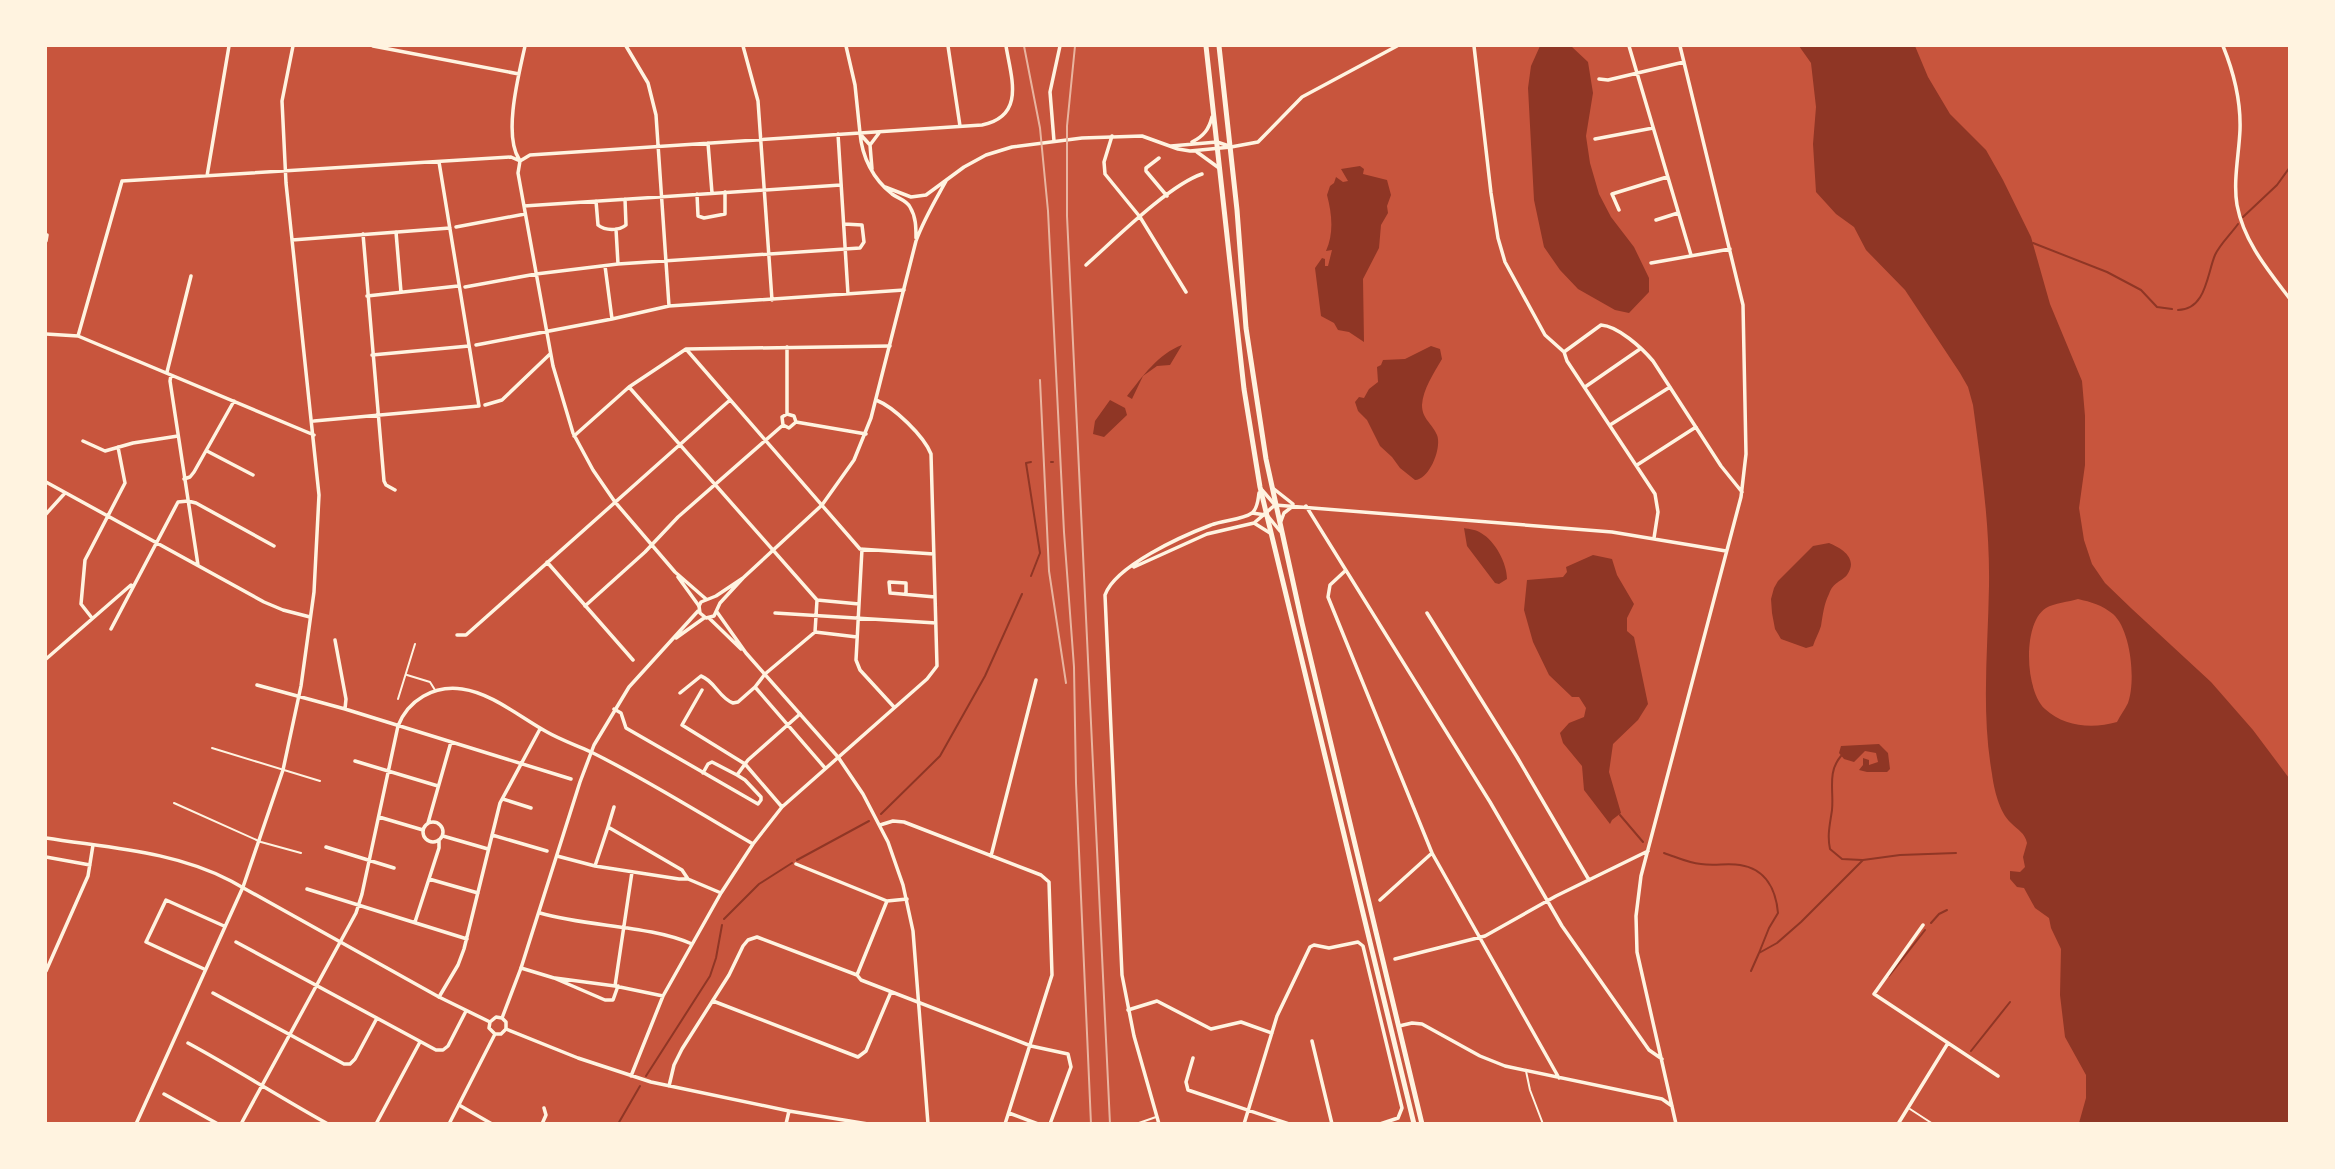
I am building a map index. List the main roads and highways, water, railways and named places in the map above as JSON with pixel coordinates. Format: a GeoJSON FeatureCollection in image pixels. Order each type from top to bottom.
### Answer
{"type":"FeatureCollection","features":[{"type":"Feature","properties":{"kind":"main road"},"geometry":{"type":"LineString","coordinates":[[1206,46],[1248,421],[1260,487],[1414,1124]]}},
{"type":"Feature","properties":{"kind":"main road"},"geometry":{"type":"LineString","coordinates":[[1219,46],[1248,350],[1271,485],[1422,1124]]}},
{"type":"Feature","properties":{"kind":"waterway"},"geometry":{"type":"LineString","coordinates":[[2243,217],[2277,185],[2290,167]]}},
{"type":"Feature","properties":{"kind":"waterway"},"geometry":{"type":"LineString","coordinates":[[2178,310],[2187,308],[2200,298],[2215,255],[2238,224]]}},
{"type":"Feature","properties":{"kind":"waterway"},"geometry":{"type":"LineString","coordinates":[[2033,243],[2107,272],[2141,290],[2157,307],[2172,309]]}},
{"type":"Feature","properties":{"kind":"waterway"},"geometry":{"type":"LineString","coordinates":[[1031,462],[1026,463],[1040,553],[1031,576]]}},
{"type":"Feature","properties":{"kind":"waterway"},"geometry":{"type":"LineString","coordinates":[[881,814],[940,756],[985,676],[1022,594]]}},
{"type":"Feature","properties":{"kind":"waterway"},"geometry":{"type":"LineString","coordinates":[[1841,756],[1833,775],[1830,849],[1842,859],[1862,860]]}},
{"type":"Feature","properties":{"kind":"waterway"},"geometry":{"type":"LineString","coordinates":[[1620,815],[1643,842]]}},
{"type":"Feature","properties":{"kind":"waterway"},"geometry":{"type":"LineString","coordinates":[[797,860],[869,821]]}},
{"type":"Feature","properties":{"kind":"waterway"},"geometry":{"type":"LineString","coordinates":[[1664,853],[1696,863],[1749,867],[1763,876],[1775,896],[1778,913],[1759,953],[1777,943],[1801,922],[1863,860],[1900,855],[1956,853]]}},
{"type":"Feature","properties":{"kind":"waterway"},"geometry":{"type":"LineString","coordinates":[[724,919],[759,884],[792,863]]}},
{"type":"Feature","properties":{"kind":"waterway"},"geometry":{"type":"LineString","coordinates":[[1931,923],[1947,910]]}},
{"type":"Feature","properties":{"kind":"waterway"},"geometry":{"type":"LineString","coordinates":[[646,1076],[710,976],[722,925]]}},
{"type":"Feature","properties":{"kind":"waterway"},"geometry":{"type":"LineString","coordinates":[[1889,976],[1925,930]]}},
{"type":"Feature","properties":{"kind":"waterway"},"geometry":{"type":"LineString","coordinates":[[1751,971],[1759,953]]}},
{"type":"Feature","properties":{"kind":"waterway"},"geometry":{"type":"LineString","coordinates":[[1971,1051],[2010,1002]]}},
{"type":"Feature","properties":{"kind":"waterway"},"geometry":{"type":"LineString","coordinates":[[618,1124],[640,1086]]}},
{"type":"Feature","properties":{"kind":"railway"},"geometry":{"type":"LineString","coordinates":[[1024,46],[1040,128],[1048,211],[1064,532],[1074,667],[1076,783],[1091,1124]]}},
{"type":"Feature","properties":{"kind":"railway"},"geometry":{"type":"LineString","coordinates":[[1075,46],[1067,126],[1067,216],[1110,1124]]}},
{"type":"Feature","properties":{"kind":"railway"},"geometry":{"type":"LineString","coordinates":[[1040,380],[1049,571],[1066,683]]}}]}
